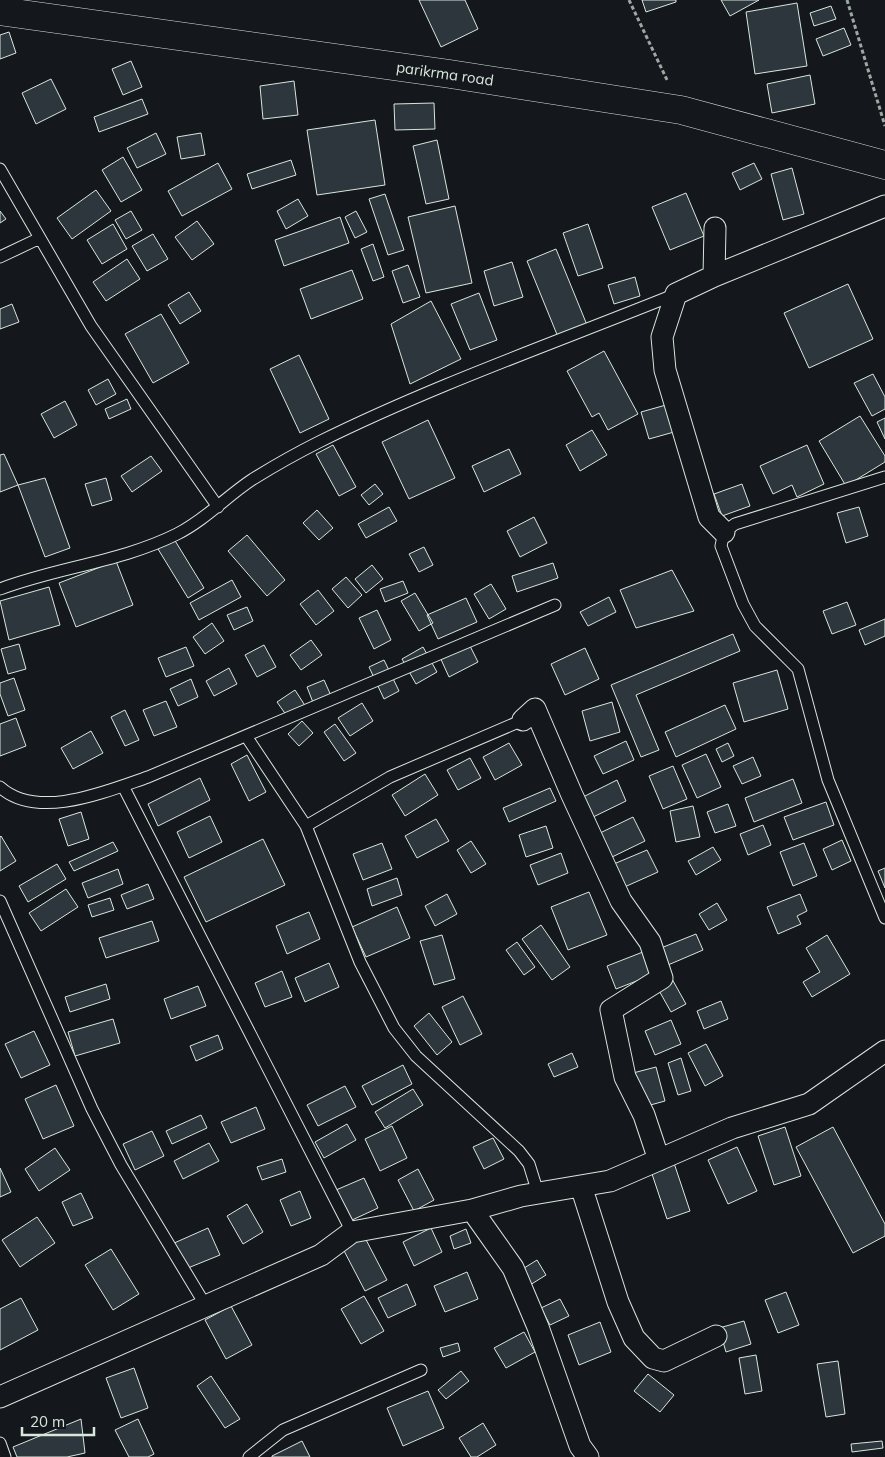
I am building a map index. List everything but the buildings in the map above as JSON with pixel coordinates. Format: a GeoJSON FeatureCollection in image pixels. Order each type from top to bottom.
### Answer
{"type":"FeatureCollection","features":[{"type":"Feature","properties":{"kind":"street","name":"parikrma road"},"geometry":{"type":"LineString","coordinates":[[0,11],[450,74],[681,110],[885,165]]}},
{"type":"Feature","properties":{"kind":"street"},"geometry":{"type":"LineString","coordinates":[[724,532],[709,517],[665,370],[662,337],[676,294],[714,276],[885,206]]}},
{"type":"Feature","properties":{"kind":"street"},"geometry":{"type":"LineString","coordinates":[[714,276],[715,228]]}},
{"type":"Feature","properties":{"kind":"street"},"geometry":{"type":"LineString","coordinates":[[523,720],[535,708],[572,795],[622,901],[650,942],[662,978],[610,1010],[625,1077],[644,1115],[659,1160]]}},
{"type":"Feature","properties":{"kind":"street"},"geometry":{"type":"LineString","coordinates":[[0,1397],[321,1255],[352,1232],[472,1210],[538,1193],[610,1181],[732,1128],[810,1104],[885,1051]]}},
{"type":"Feature","properties":{"kind":"street"},"geometry":{"type":"LineString","coordinates":[[581,1186],[618,1302],[634,1338],[653,1358],[664,1360],[716,1336]]}},
{"type":"Feature","properties":{"kind":"street"},"geometry":{"type":"LineString","coordinates":[[472,1210],[512,1268],[538,1327],[580,1446],[588,1457]]}},
{"type":"Feature","properties":{"kind":"lane"},"geometry":{"type":"LineString","coordinates":[[0,169],[91,326],[218,507]]}},
{"type":"Feature","properties":{"kind":"lane"},"geometry":{"type":"LineString","coordinates":[[0,257],[40,238]]}},
{"type":"Feature","properties":{"kind":"lane"},"geometry":{"type":"LineString","coordinates":[[0,589],[78,565],[134,552],[178,534],[218,507],[253,479],[318,442],[360,423],[676,294]]}},
{"type":"Feature","properties":{"kind":"lane"},"geometry":{"type":"LineString","coordinates":[[885,477],[735,524],[724,532],[721,546],[743,604],[755,626],[798,670],[805,689],[814,734],[828,780],[885,918]]}},
{"type":"Feature","properties":{"kind":"lane"},"geometry":{"type":"LineString","coordinates":[[1,791],[32,803],[71,801],[123,786],[555,605]]}},
{"type":"Feature","properties":{"kind":"lane"},"geometry":{"type":"LineString","coordinates":[[306,826],[390,778],[523,720]]}},
{"type":"Feature","properties":{"kind":"lane"},"geometry":{"type":"LineString","coordinates":[[246,736],[306,826],[360,962],[394,1028],[416,1056],[519,1151],[529,1164],[538,1193]]}},
{"type":"Feature","properties":{"kind":"lane"},"geometry":{"type":"LineString","coordinates":[[123,786],[352,1232]]}},
{"type":"Feature","properties":{"kind":"lane"},"geometry":{"type":"LineString","coordinates":[[0,901],[92,1108],[121,1165],[206,1306]]}},
{"type":"Feature","properties":{"kind":"lane"},"geometry":{"type":"LineString","coordinates":[[249,1457],[283,1430],[421,1370]]}},
{"type":"Feature","properties":{"kind":"lane"},"geometry":{"type":"LineString","coordinates":[[0,1443],[5,1457]]}},
{"type":"Feature","properties":{"kind":"path"},"geometry":{"type":"LineString","coordinates":[[629,0],[681,110]]}},
{"type":"Feature","properties":{"kind":"path"},"geometry":{"type":"LineString","coordinates":[[847,0],[885,126]]}}]}
